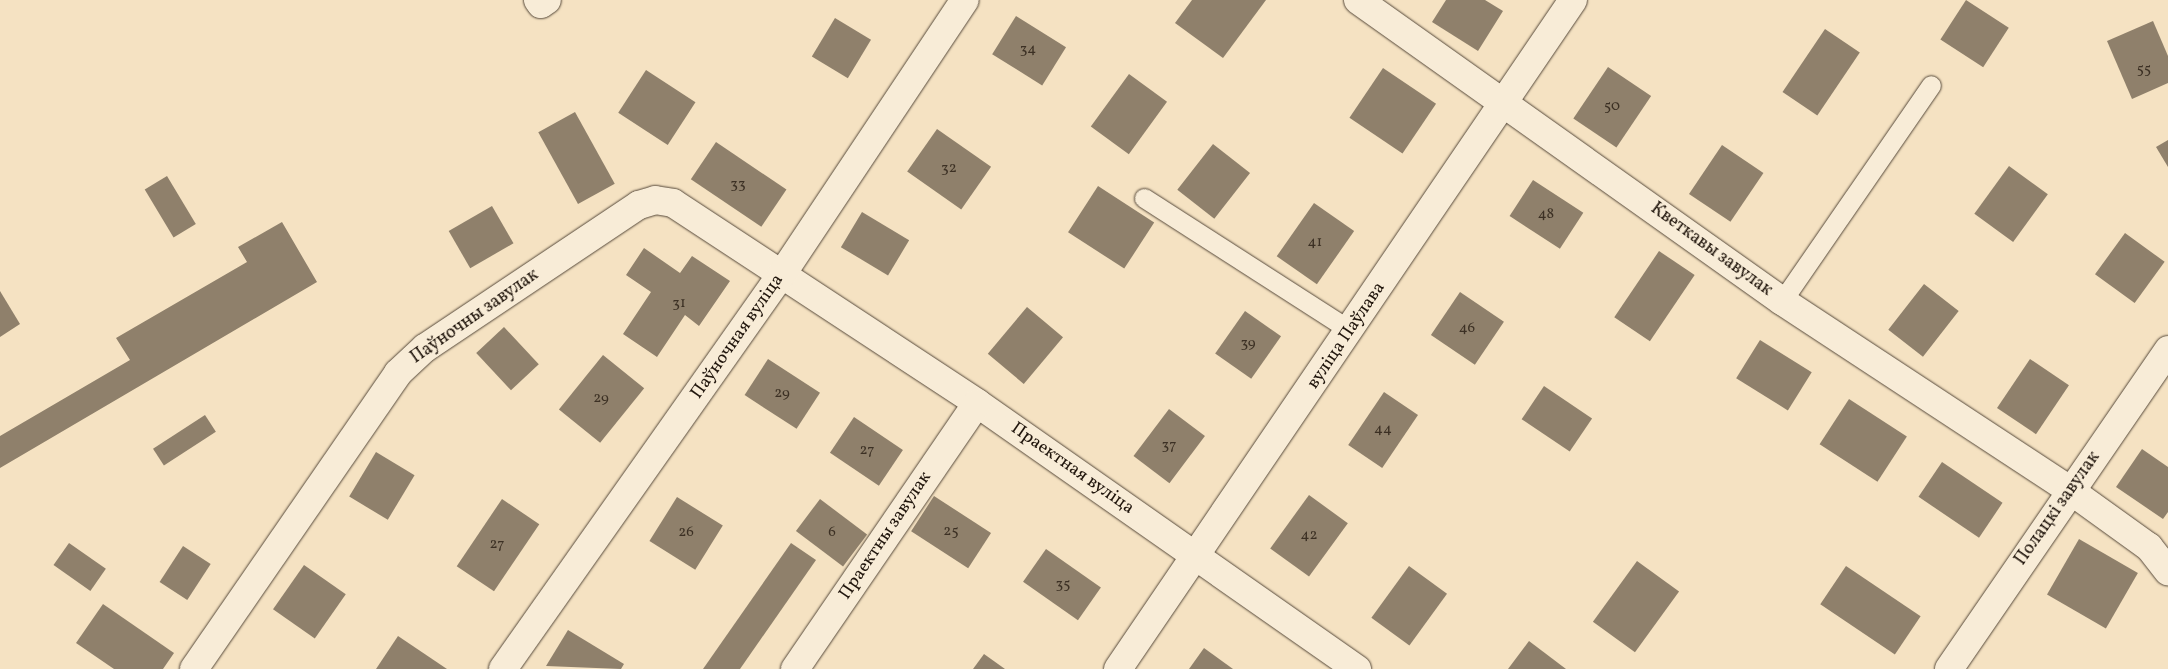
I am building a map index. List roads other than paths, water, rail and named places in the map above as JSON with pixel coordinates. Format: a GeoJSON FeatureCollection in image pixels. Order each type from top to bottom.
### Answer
{"type":"FeatureCollection","features":[{"type":"Feature","properties":{"kind":"street"},"geometry":{"type":"LineString","coordinates":[[538,0],[547,0]]}},
{"type":"Feature","properties":{"kind":"street","name":"Паўночная вуліца"},"geometry":{"type":"LineString","coordinates":[[504,669],[782,274],[965,0]]}},
{"type":"Feature","properties":{"kind":"street","name":"Кветкавы завулак"},"geometry":{"type":"LineString","coordinates":[[1358,0],[1503,99],[1782,301],[2071,491],[2149,547],[2168,571]]}},
{"type":"Feature","properties":{"kind":"street","name":"вуліца Паўлава"},"geometry":{"type":"LineString","coordinates":[[1118,669],[1351,331],[1503,99],[1573,0]]}},
{"type":"Feature","properties":{"kind":"street","name":"Паўночны завулак"},"geometry":{"type":"LineString","coordinates":[[194,669],[398,373],[425,348],[639,205],[655,200],[673,203],[782,274]]}},
{"type":"Feature","properties":{"kind":"street","name":"Праектная вуліца"},"geometry":{"type":"LineString","coordinates":[[782,274],[977,403],[1357,669]]}},
{"type":"Feature","properties":{"kind":"street","name":"Полацкі завулак"},"geometry":{"type":"LineString","coordinates":[[1948,669],[2168,350]]}},
{"type":"Feature","properties":{"kind":"street","name":"Праектны завулак"},"geometry":{"type":"LineString","coordinates":[[795,669],[977,403]]}},
{"type":"Feature","properties":{"kind":"lane"},"geometry":{"type":"LineString","coordinates":[[1782,301],[1931,85]]}},
{"type":"Feature","properties":{"kind":"lane"},"geometry":{"type":"LineString","coordinates":[[1144,198],[1351,331]]}}]}
